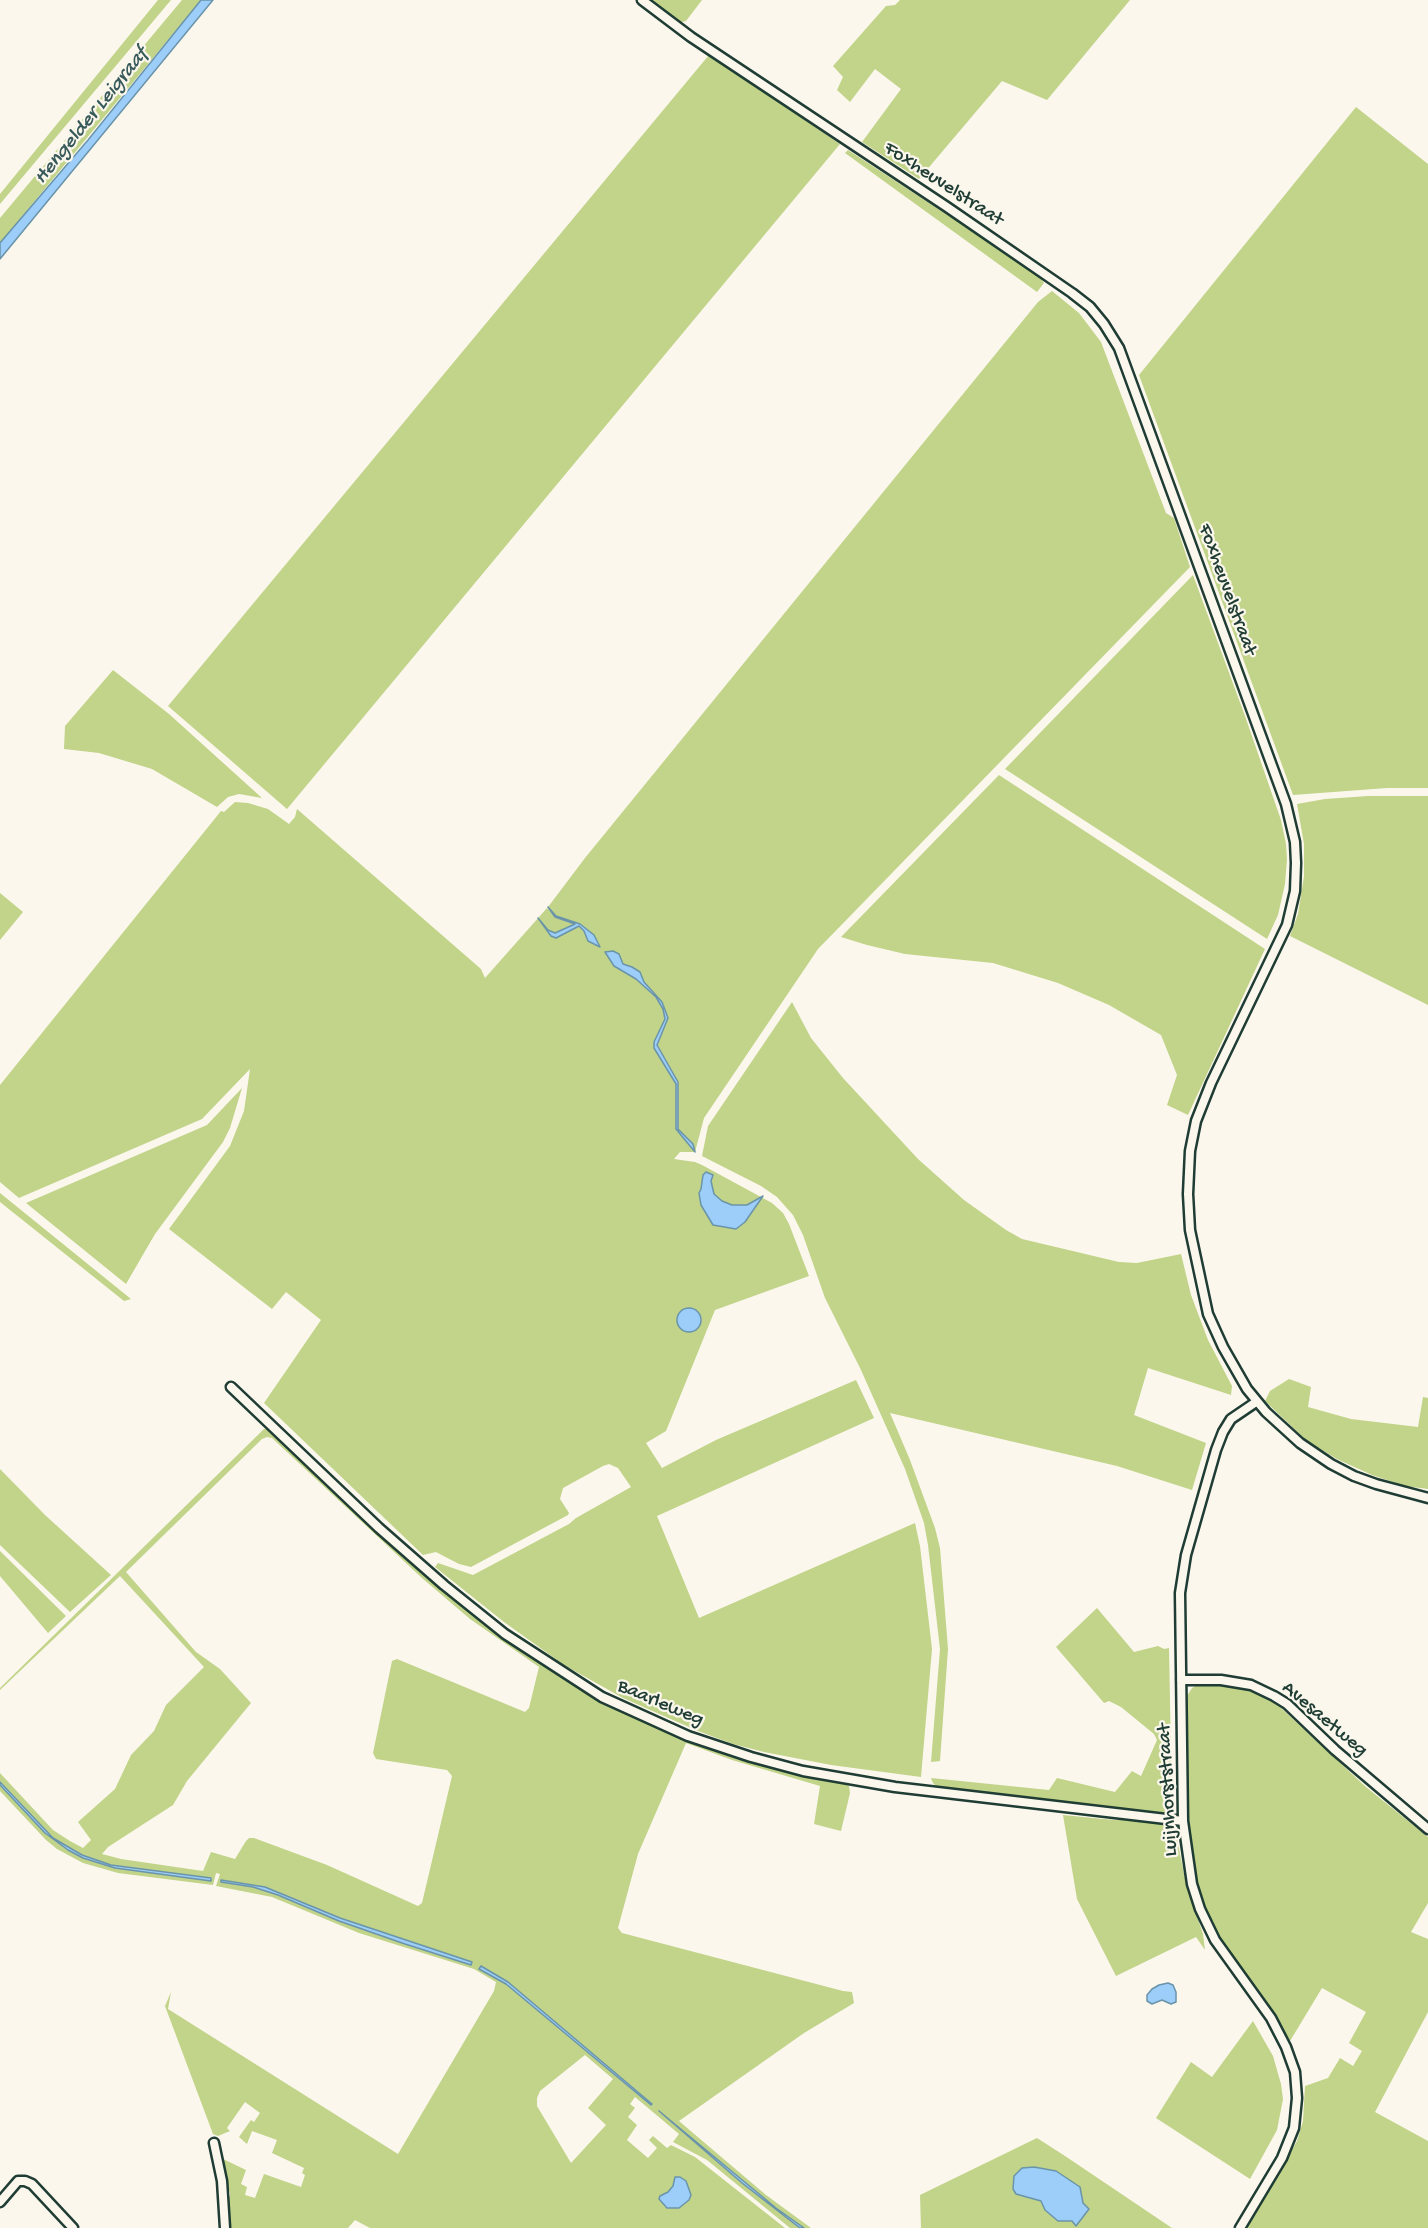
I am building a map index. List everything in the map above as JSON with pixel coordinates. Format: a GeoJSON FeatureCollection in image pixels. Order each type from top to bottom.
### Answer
{"type":"FeatureCollection","features":[{"type":"Feature","properties":{"kind":"street","name":"Foxheuvelstraat"},"geometry":{"type":"LineString","coordinates":[[642,0],[691,37],[1063,286],[1090,308],[1104,324],[1119,348],[1287,804],[1295,842],[1295,891],[1287,925],[1211,1083],[1196,1121],[1190,1151],[1188,1194],[1190,1230],[1208,1314],[1234,1367],[1256,1402],[1300,1443],[1331,1464],[1376,1484],[1428,1498]]}},
{"type":"Feature","properties":{"kind":"street","name":"Baarleweg"},"geometry":{"type":"LineString","coordinates":[[231,1387],[379,1528],[444,1585],[505,1634],[602,1697],[688,1736],[803,1771],[895,1786],[1183,1821]]}},
{"type":"Feature","properties":{"kind":"street","name":"Luijnhorststraat"},"geometry":{"type":"LineString","coordinates":[[1240,2228],[1282,2158],[1294,2128],[1297,2098],[1295,2072],[1286,2047],[1270,2018],[1215,1940],[1200,1909],[1192,1884],[1183,1821],[1180,1593],[1186,1555],[1223,1432],[1231,1419],[1256,1402]]}},
{"type":"Feature","properties":{"kind":"street","name":"Avesaetweg"},"geometry":{"type":"LineString","coordinates":[[1181,1680],[1251,1685],[1274,1696],[1287,1704],[1335,1750],[1428,1829]]}},
{"type":"Feature","properties":{"kind":"street"},"geometry":{"type":"LineString","coordinates":[[214,2143],[222,2181],[225,2228]]}},
{"type":"Feature","properties":{"kind":"street"},"geometry":{"type":"LineString","coordinates":[[0,2202],[18,2181],[25,2181],[32,2184],[73,2228]]}},
{"type":"Feature","properties":{"kind":"green space"},"geometry":{"type":"Polygon","coordinates":[[[158,0],[171,0],[0,204],[0,194],[158,0]]]}},
{"type":"Feature","properties":{"kind":"green space"},"geometry":{"type":"Polygon","coordinates":[[[182,0],[201,0],[0,243],[0,218],[182,0]]]}},
{"type":"Feature","properties":{"kind":"green space"},"geometry":{"type":"Polygon","coordinates":[[[653,0],[702,0],[686,21],[678,23],[653,0]]]}},
{"type":"Feature","properties":{"kind":"green space"},"geometry":{"type":"Polygon","coordinates":[[[900,0],[1130,0],[1047,100],[1002,81],[919,179],[862,142],[901,89],[875,69],[850,102],[837,90],[843,77],[833,66],[886,6],[895,5],[900,0]]]}},
{"type":"Feature","properties":{"kind":"green space"},"geometry":{"type":"Polygon","coordinates":[[[709,55],[840,144],[287,809],[168,706],[709,55]]]}},
{"type":"Feature","properties":{"kind":"green space"},"geometry":{"type":"Polygon","coordinates":[[[1356,107],[1428,164],[1428,788],[1387,788],[1293,795],[1139,375],[1356,107]]]}},
{"type":"Feature","properties":{"kind":"green space"},"geometry":{"type":"Polygon","coordinates":[[[848,150],[1036,273],[1044,283],[1037,292],[845,153],[848,150]]]}},
{"type":"Feature","properties":{"kind":"green space"},"geometry":{"type":"Polygon","coordinates":[[[1052,291],[1079,313],[1101,342],[1166,513],[1174,518],[1190,567],[818,949],[704,1118],[695,1152],[680,1152],[674,1159],[702,1165],[761,1197],[772,1203],[783,1213],[789,1224],[809,1276],[715,1310],[666,1431],[646,1443],[662,1468],[716,1440],[856,1380],[874,1418],[657,1516],[699,1618],[915,1523],[920,1546],[932,1649],[921,1777],[831,1765],[764,1752],[698,1731],[623,1698],[564,1665],[504,1622],[435,1567],[438,1563],[473,1575],[569,1524],[631,1487],[618,1468],[609,1464],[603,1466],[563,1488],[560,1499],[568,1515],[471,1567],[459,1564],[436,1552],[423,1555],[264,1403],[321,1320],[286,1292],[272,1309],[169,1229],[230,1146],[244,1111],[250,1069],[202,1119],[19,1198],[0,1182],[0,1085],[221,811],[224,812],[235,802],[268,809],[289,824],[295,817],[297,809],[481,969],[485,978],[547,908],[552,912],[548,907],[585,858],[1038,302],[1052,291]],[[552,914],[567,922],[576,924],[551,933],[540,921],[551,936],[556,938],[579,926],[588,941],[594,935],[580,924],[552,914]],[[619,954],[614,966],[636,979],[656,997],[663,1009],[665,1021],[654,1042],[676,1084],[676,1129],[693,1144],[678,1129],[678,1082],[657,1045],[666,1020],[662,1002],[644,982],[640,972],[623,964],[619,954]],[[703,1175],[702,1189],[699,1193],[708,1218],[723,1226],[731,1227],[761,1197],[747,1205],[732,1205],[718,1199],[714,1194],[711,1181],[703,1175]]]}},
{"type":"Feature","properties":{"kind":"green space"},"geometry":{"type":"Polygon","coordinates":[[[1193,575],[1281,820],[1286,844],[1285,884],[1278,915],[1267,939],[1005,769],[1193,575]]]}},
{"type":"Feature","properties":{"kind":"green space"},"geometry":{"type":"Polygon","coordinates":[[[113,670],[169,714],[262,798],[239,794],[228,797],[217,807],[152,769],[99,753],[64,749],[65,726],[113,670]]]}},
{"type":"Feature","properties":{"kind":"green space"},"geometry":{"type":"Polygon","coordinates":[[[999,775],[1265,949],[1188,1115],[1167,1105],[1177,1075],[1161,1035],[1109,1005],[1058,983],[993,963],[905,954],[841,937],[999,775]]]}},
{"type":"Feature","properties":{"kind":"green space"},"geometry":{"type":"Polygon","coordinates":[[[1428,796],[1428,1005],[1290,936],[1298,914],[1304,876],[1304,844],[1297,804],[1325,799],[1428,796]]]}},
{"type":"Feature","properties":{"kind":"green space"},"geometry":{"type":"Polygon","coordinates":[[[0,893],[23,912],[0,940],[0,893]]]}},
{"type":"Feature","properties":{"kind":"green space"},"geometry":{"type":"Polygon","coordinates":[[[792,1002],[811,1038],[843,1078],[918,1159],[964,1200],[1006,1230],[1022,1239],[1119,1262],[1137,1263],[1181,1254],[1191,1295],[1208,1340],[1232,1386],[1231,1395],[1148,1368],[1134,1415],[1206,1443],[1192,1490],[1117,1466],[890,1413],[910,1460],[940,1548],[948,1649],[940,1761],[931,1762],[940,1649],[928,1545],[924,1523],[905,1469],[861,1370],[825,1298],[803,1235],[793,1215],[777,1197],[761,1186],[702,1156],[708,1126],[792,1002]]]}},
{"type":"Feature","properties":{"kind":"green space"},"geometry":{"type":"Polygon","coordinates":[[[242,1088],[230,1128],[223,1142],[155,1234],[126,1284],[26,1203],[207,1125],[242,1088]]]}},
{"type":"Feature","properties":{"kind":"green space"},"geometry":{"type":"Polygon","coordinates":[[[0,1193],[131,1299],[124,1301],[0,1202],[0,1193]]]}},
{"type":"Feature","properties":{"kind":"green space"},"geometry":{"type":"Polygon","coordinates":[[[1289,1379],[1311,1387],[1308,1407],[1351,1419],[1418,1427],[1423,1397],[1428,1398],[1428,1489],[1405,1486],[1372,1475],[1337,1459],[1307,1441],[1265,1401],[1270,1391],[1289,1379]]]}},
{"type":"Feature","properties":{"kind":"green space"},"geometry":{"type":"Polygon","coordinates":[[[264,1429],[270,1429],[447,1591],[623,1709],[809,1775],[844,1782],[849,1786],[850,1793],[841,1831],[814,1824],[820,1786],[732,1760],[686,1743],[638,1854],[618,1928],[622,1933],[852,1992],[854,2003],[804,2033],[679,2121],[766,2195],[811,2228],[790,2228],[707,2160],[673,2142],[679,2134],[635,2097],[630,2104],[635,2108],[628,2117],[637,2125],[627,2140],[648,2158],[657,2148],[649,2140],[653,2136],[667,2148],[671,2145],[695,2157],[785,2228],[370,2228],[355,2220],[348,2228],[229,2228],[226,2200],[230,2192],[226,2187],[223,2159],[246,2170],[241,2184],[247,2187],[245,2195],[255,2198],[264,2174],[301,2187],[305,2175],[302,2173],[304,2168],[272,2153],[277,2140],[252,2131],[247,2144],[239,2137],[251,2120],[254,2122],[260,2113],[245,2102],[227,2128],[230,2131],[218,2136],[213,2134],[165,2006],[171,1992],[168,2009],[398,2154],[494,1991],[496,1982],[474,1969],[359,1933],[272,1897],[216,1886],[220,1874],[216,1873],[213,1885],[118,1873],[83,1863],[57,1849],[46,1840],[0,1791],[0,1773],[53,1830],[83,1848],[91,1840],[78,1822],[115,1789],[131,1755],[154,1731],[166,1705],[204,1667],[120,1576],[0,1690],[264,1429]],[[272,1438],[262,1439],[126,1572],[196,1652],[220,1669],[251,1703],[187,1781],[173,1805],[108,1847],[102,1854],[203,1871],[211,1852],[235,1859],[246,1841],[254,1838],[327,1865],[418,1906],[422,1903],[452,1776],[447,1770],[376,1759],[373,1753],[392,1661],[397,1659],[525,1712],[529,1708],[539,1667],[470,1619],[422,1578],[272,1438]],[[585,2055],[540,2091],[537,2098],[537,2106],[571,2163],[606,2125],[588,2108],[613,2079],[585,2055]]]}},
{"type":"Feature","properties":{"kind":"green space"},"geometry":{"type":"Polygon","coordinates":[[[0,1469],[45,1515],[111,1575],[70,1612],[0,1545],[0,1469]]]}},
{"type":"Feature","properties":{"kind":"green space"},"geometry":{"type":"Polygon","coordinates":[[[0,1551],[66,1616],[48,1633],[0,1576],[0,1551]]]}},
{"type":"Feature","properties":{"kind":"green space"},"geometry":{"type":"Polygon","coordinates":[[[1097,1608],[1134,1652],[1158,1646],[1164,1649],[1169,1648],[1172,1807],[1162,1813],[937,1787],[931,1778],[1049,1790],[1057,1778],[1115,1792],[1132,1771],[1141,1776],[1157,1740],[1154,1734],[1121,1707],[1109,1701],[1104,1703],[1056,1647],[1097,1608]]]}},
{"type":"Feature","properties":{"kind":"green space"},"geometry":{"type":"Polygon","coordinates":[[[1213,1682],[1256,1692],[1280,1707],[1366,1787],[1428,1837],[1428,1903],[1411,1932],[1428,1939],[1428,2012],[1375,2112],[1428,2141],[1428,2228],[1247,2228],[1297,2141],[1303,2121],[1305,2086],[1328,2078],[1340,2058],[1353,2066],[1362,2051],[1349,2043],[1366,2012],[1322,1988],[1290,2041],[1215,1932],[1197,1886],[1190,1853],[1185,1708],[1187,1696],[1192,1688],[1201,1683],[1213,1682]]]}},
{"type":"Feature","properties":{"kind":"green space"},"geometry":{"type":"Polygon","coordinates":[[[1063,1815],[1117,1820],[1120,1818],[1153,1820],[1172,1828],[1176,1834],[1186,1884],[1203,1934],[1205,1950],[1196,1937],[1116,1976],[1077,1899],[1063,1815]]]}},
{"type":"Feature","properties":{"kind":"green space"},"geometry":{"type":"Polygon","coordinates":[[[1253,2021],[1273,2056],[1283,2099],[1277,2130],[1250,2179],[1156,2118],[1191,2062],[1212,2077],[1253,2021]]]}},
{"type":"Feature","properties":{"kind":"green space"},"geometry":{"type":"Polygon","coordinates":[[[1037,2138],[1172,2228],[921,2228],[920,2195],[1037,2138]],[[1041,2201],[1045,2210],[1089,2209],[1041,2201]]]}},
{"type":"Feature","properties":{"kind":"water"},"geometry":{"type":"Polygon","coordinates":[[[201,0],[213,0],[0,259],[0,243],[88,140],[201,0]]]}},
{"type":"Feature","properties":{"kind":"water"},"geometry":{"type":"Polygon","coordinates":[[[548,907],[556,916],[580,924],[594,935],[600,947],[588,941],[579,926],[556,938],[551,936],[538,918],[548,930],[555,933],[575,924],[555,917],[548,907]]]}},
{"type":"Feature","properties":{"kind":"water"},"geometry":{"type":"Polygon","coordinates":[[[613,951],[619,954],[623,964],[640,972],[644,982],[662,1002],[668,1018],[657,1045],[678,1082],[678,1129],[693,1144],[695,1152],[676,1129],[676,1084],[654,1048],[654,1042],[665,1019],[663,1009],[656,997],[636,979],[614,966],[605,952],[613,951]]]}},
{"type":"Feature","properties":{"kind":"water"},"geometry":{"type":"Polygon","coordinates":[[[706,1172],[713,1175],[711,1181],[714,1194],[722,1201],[732,1205],[747,1205],[763,1196],[745,1222],[736,1229],[713,1225],[701,1205],[699,1193],[703,1175],[706,1172]]]}},
{"type":"Feature","properties":{"kind":"water"},"geometry":{"type":"Polygon","coordinates":[[[689,1308],[698,1311],[701,1320],[698,1329],[689,1332],[680,1329],[677,1320],[680,1311],[689,1308]]]}},
{"type":"Feature","properties":{"kind":"water"},"geometry":{"type":"Polygon","coordinates":[[[0,1782],[53,1838],[82,1855],[111,1865],[211,1878],[211,1881],[115,1868],[83,1858],[45,1833],[0,1785],[0,1782]]]}},
{"type":"Feature","properties":{"kind":"water"},"geometry":{"type":"Polygon","coordinates":[[[221,1880],[265,1887],[340,1918],[472,1962],[471,1965],[339,1921],[278,1895],[253,1887],[221,1882],[221,1880]]]}},
{"type":"Feature","properties":{"kind":"water"},"geometry":{"type":"Polygon","coordinates":[[[481,1966],[508,1982],[652,2104],[506,1984],[479,1969],[481,1966]]]}},
{"type":"Feature","properties":{"kind":"water"},"geometry":{"type":"Polygon","coordinates":[[[1168,1983],[1173,1985],[1176,1992],[1176,2002],[1171,2004],[1162,2000],[1152,2004],[1147,2001],[1147,1995],[1152,1989],[1168,1983]]]}},
{"type":"Feature","properties":{"kind":"water"},"geometry":{"type":"Polygon","coordinates":[[[659,2111],[776,2208],[804,2228],[800,2228],[742,2183],[659,2111]]]}},
{"type":"Feature","properties":{"kind":"water"},"geometry":{"type":"Polygon","coordinates":[[[1034,2167],[1056,2171],[1080,2187],[1083,2203],[1089,2209],[1076,2226],[1072,2221],[1058,2221],[1045,2210],[1041,2201],[1016,2194],[1013,2189],[1014,2176],[1022,2168],[1034,2167]]]}},
{"type":"Feature","properties":{"kind":"water"},"geometry":{"type":"Polygon","coordinates":[[[675,2177],[686,2181],[691,2195],[689,2200],[679,2208],[667,2208],[659,2199],[673,2186],[675,2177]]]}},
{"type":"Feature","properties":{"kind":"water label","name":"Hengelder Leigraaf"},"geometry":{"type":"Point","coordinates":[92,117]}}]}
